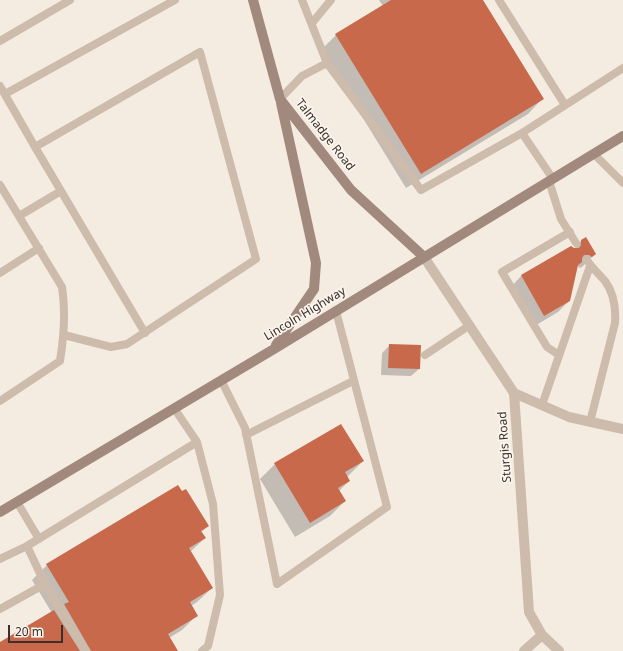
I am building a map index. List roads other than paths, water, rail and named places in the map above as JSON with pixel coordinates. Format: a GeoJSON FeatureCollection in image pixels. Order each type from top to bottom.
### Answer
{"type":"FeatureCollection","features":[{"type":"Feature","properties":{"kind":"main road","name":"Talmadge Road"},"geometry":{"type":"LineString","coordinates":[[252,0],[280,99],[351,190],[424,257]]}},
{"type":"Feature","properties":{"kind":"main road"},"geometry":{"type":"LineString","coordinates":[[274,349],[314,289],[316,263],[280,99]]}},
{"type":"Feature","properties":{"kind":"main road","name":"Lincoln Highway"},"geometry":{"type":"LineString","coordinates":[[0,512],[274,349],[623,136]]}},
{"type":"Feature","properties":{"kind":"street","name":"Sturgis Road"},"geometry":{"type":"LineString","coordinates":[[424,257],[514,393],[529,612],[542,635],[559,651]]}},
{"type":"Feature","properties":{"kind":"street"},"geometry":{"type":"LineString","coordinates":[[514,393],[569,417],[623,429]]}},
{"type":"Feature","properties":{"kind":"street"},"geometry":{"type":"LineString","coordinates":[[524,651],[542,635]]}},
{"type":"Feature","properties":{"kind":"lane"},"geometry":{"type":"LineString","coordinates":[[0,41],[70,0]]}},
{"type":"Feature","properties":{"kind":"lane"},"geometry":{"type":"LineString","coordinates":[[5,94],[175,0]]}},
{"type":"Feature","properties":{"kind":"lane"},"geometry":{"type":"LineString","coordinates":[[302,0],[327,63],[421,190],[522,133],[623,68]]}},
{"type":"Feature","properties":{"kind":"lane"},"geometry":{"type":"LineString","coordinates":[[312,23],[331,0]]}},
{"type":"Feature","properties":{"kind":"lane"},"geometry":{"type":"LineString","coordinates":[[499,0],[565,105]]}},
{"type":"Feature","properties":{"kind":"lane"},"geometry":{"type":"LineString","coordinates":[[35,147],[200,52],[256,259],[127,344],[111,346],[64,335]]}},
{"type":"Feature","properties":{"kind":"lane"},"geometry":{"type":"LineString","coordinates":[[280,99],[302,76],[327,63]]}},
{"type":"Feature","properties":{"kind":"lane"},"geometry":{"type":"LineString","coordinates":[[0,86],[60,191],[145,333]]}},
{"type":"Feature","properties":{"kind":"lane"},"geometry":{"type":"LineString","coordinates":[[522,133],[551,180],[561,219],[576,243]]}},
{"type":"Feature","properties":{"kind":"lane"},"geometry":{"type":"LineString","coordinates":[[594,154],[623,183]]}},
{"type":"Feature","properties":{"kind":"lane"},"geometry":{"type":"LineString","coordinates":[[0,185],[62,287],[65,304],[64,335],[60,361],[0,401]]}},
{"type":"Feature","properties":{"kind":"lane"},"geometry":{"type":"LineString","coordinates":[[19,216],[60,191]]}},
{"type":"Feature","properties":{"kind":"lane"},"geometry":{"type":"LineString","coordinates":[[559,355],[547,347],[502,272],[570,232]]}},
{"type":"Feature","properties":{"kind":"lane"},"geometry":{"type":"LineString","coordinates":[[0,273],[39,248]]}},
{"type":"Feature","properties":{"kind":"lane"},"geometry":{"type":"LineString","coordinates":[[542,405],[589,263],[605,281],[611,292],[616,314],[590,422]]}},
{"type":"Feature","properties":{"kind":"lane"},"geometry":{"type":"LineString","coordinates":[[221,380],[245,428],[277,584],[387,507],[336,311]]}},
{"type":"Feature","properties":{"kind":"lane"},"geometry":{"type":"LineString","coordinates":[[425,355],[470,326]]}},
{"type":"Feature","properties":{"kind":"lane"},"geometry":{"type":"LineString","coordinates":[[246,436],[353,381]]}},
{"type":"Feature","properties":{"kind":"lane"},"geometry":{"type":"LineString","coordinates":[[174,408],[197,442],[214,504],[220,595],[208,646],[202,651]]}},
{"type":"Feature","properties":{"kind":"lane"},"geometry":{"type":"LineString","coordinates":[[0,559],[39,539],[197,442]]}},
{"type":"Feature","properties":{"kind":"lane"},"geometry":{"type":"LineString","coordinates":[[17,502],[39,539]]}},
{"type":"Feature","properties":{"kind":"lane"},"geometry":{"type":"LineString","coordinates":[[27,546],[45,584],[86,651]]}},
{"type":"Feature","properties":{"kind":"lane"},"geometry":{"type":"LineString","coordinates":[[0,609],[45,584]]}}]}
